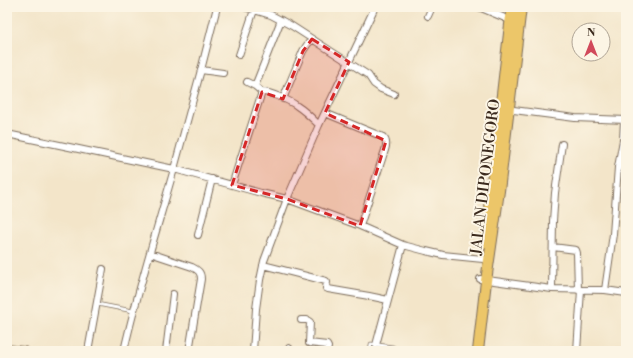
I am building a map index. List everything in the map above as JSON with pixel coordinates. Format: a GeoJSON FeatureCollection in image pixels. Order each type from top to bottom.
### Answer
{"type":"FeatureCollection","features":[{"type":"Feature","properties":{"kind":"main road","name":"JALAN DIPONEGORO"},"geometry":{"type":"LineString","coordinates":[[473,351],[475,320],[499,191],[505,108],[514,22],[512,7]]}},
{"type":"Feature","properties":{"kind":"main road","name":"JALAN DIPONEGORO"},"geometry":{"type":"LineString","coordinates":[[514,22],[521,7]]}},
{"type":"Feature","properties":{"kind":"main road","name":"JALAN DIPONEGORO"},"geometry":{"type":"LineString","coordinates":[[478,351],[483,259],[505,108]]}},
{"type":"Feature","properties":{"kind":"street"},"geometry":{"type":"LineString","coordinates":[[124,351],[133,312],[202,70],[217,7]]}},
{"type":"Feature","properties":{"kind":"street"},"geometry":{"type":"LineString","coordinates":[[244,7],[282,20],[368,75],[377,86],[394,94]]}},
{"type":"Feature","properties":{"kind":"street"},"geometry":{"type":"LineString","coordinates":[[253,351],[256,309],[263,265],[287,199],[319,124],[375,7]]}},
{"type":"Feature","properties":{"kind":"street"},"geometry":{"type":"LineString","coordinates":[[428,16],[432,7]]}},
{"type":"Feature","properties":{"kind":"street"},"geometry":{"type":"LineString","coordinates":[[478,7],[514,22]]}},
{"type":"Feature","properties":{"kind":"street"},"geometry":{"type":"LineString","coordinates":[[239,55],[254,10]]}},
{"type":"Feature","properties":{"kind":"street"},"geometry":{"type":"LineString","coordinates":[[255,86],[282,20]]}},
{"type":"Feature","properties":{"kind":"street"},"geometry":{"type":"LineString","coordinates":[[283,99],[303,51],[312,39]]}},
{"type":"Feature","properties":{"kind":"street"},"geometry":{"type":"LineString","coordinates":[[202,70],[223,74]]}},
{"type":"Feature","properties":{"kind":"street"},"geometry":{"type":"LineString","coordinates":[[247,82],[262,92],[283,99],[297,106],[319,124]]}},
{"type":"Feature","properties":{"kind":"street"},"geometry":{"type":"LineString","coordinates":[[232,185],[262,92]]}},
{"type":"Feature","properties":{"kind":"street"},"geometry":{"type":"LineString","coordinates":[[505,108],[575,118],[625,120],[618,167],[613,234],[605,290]]}},
{"type":"Feature","properties":{"kind":"street"},"geometry":{"type":"LineString","coordinates":[[325,113],[383,137],[386,141],[383,156],[360,226]]}},
{"type":"Feature","properties":{"kind":"street"},"geometry":{"type":"LineString","coordinates":[[7,134],[174,169],[287,199],[360,226],[403,245],[443,255],[483,259]]}},
{"type":"Feature","properties":{"kind":"street"},"geometry":{"type":"LineString","coordinates":[[552,289],[555,193],[562,144]]}},
{"type":"Feature","properties":{"kind":"street"},"geometry":{"type":"LineString","coordinates":[[198,235],[212,180]]}},
{"type":"Feature","properties":{"kind":"street"},"geometry":{"type":"LineString","coordinates":[[376,346],[403,245]]}},
{"type":"Feature","properties":{"kind":"street"},"geometry":{"type":"LineString","coordinates":[[553,247],[576,250],[577,253],[580,290],[577,351]]}},
{"type":"Feature","properties":{"kind":"street"},"geometry":{"type":"LineString","coordinates":[[150,253],[192,267],[200,272],[201,279],[189,351]]}},
{"type":"Feature","properties":{"kind":"street"},"geometry":{"type":"LineString","coordinates":[[263,265],[326,281],[328,282],[326,288],[328,289],[388,300]]}},
{"type":"Feature","properties":{"kind":"street"},"geometry":{"type":"LineString","coordinates":[[88,351],[103,269]]}},
{"type":"Feature","properties":{"kind":"street"},"geometry":{"type":"LineString","coordinates":[[483,280],[552,289],[605,290],[626,293]]}},
{"type":"Feature","properties":{"kind":"street"},"geometry":{"type":"LineString","coordinates":[[166,351],[174,294]]}},
{"type":"Feature","properties":{"kind":"street"},"geometry":{"type":"LineString","coordinates":[[301,320],[308,320],[310,322],[310,342],[327,345],[328,351]]}},
{"type":"Feature","properties":{"kind":"street"},"geometry":{"type":"LineString","coordinates":[[7,349],[24,351]]}},
{"type":"Feature","properties":{"kind":"lane"},"geometry":{"type":"LineString","coordinates":[[96,304],[133,312]]}},
{"type":"Feature","properties":{"kind":"lane"},"geometry":{"type":"LineString","coordinates":[[365,343],[376,346],[393,347],[393,351]]}},
{"type":"Feature","properties":{"kind":"lane"},"geometry":{"type":"LineString","coordinates":[[370,351],[376,346]]}},
{"type":"Feature","properties":{"kind":"highlighted area"},"geometry":{"type":"Polygon","coordinates":[[[312,39],[349,62],[325,113],[386,141],[360,226],[287,199],[232,185],[262,92],[283,99],[303,51],[312,39]]]}}]}
